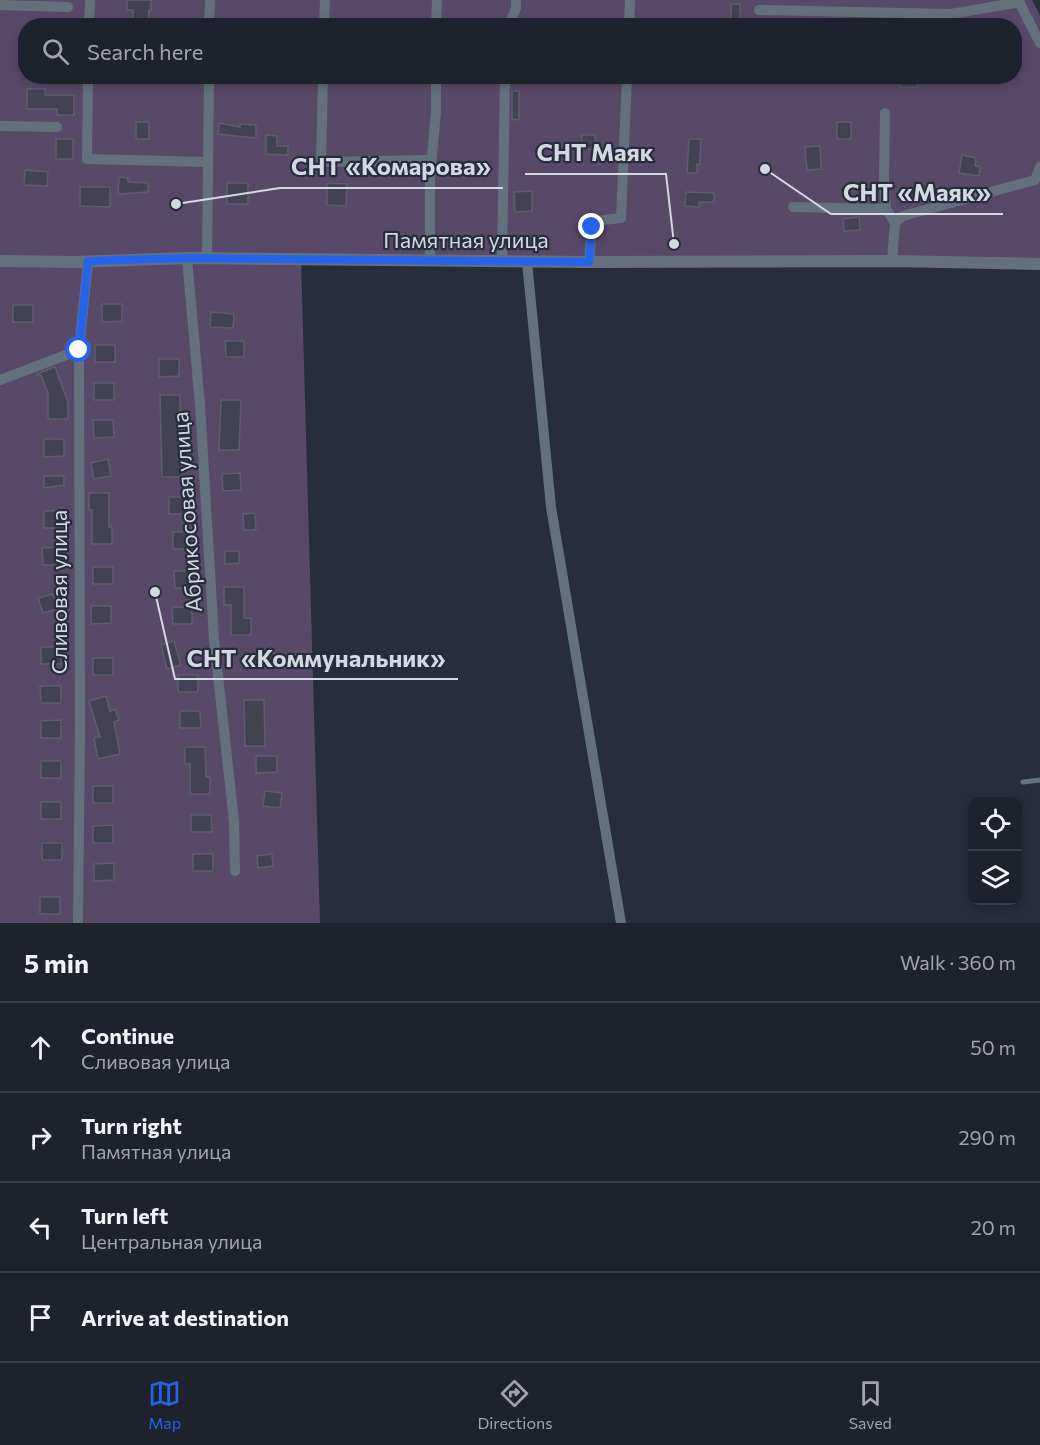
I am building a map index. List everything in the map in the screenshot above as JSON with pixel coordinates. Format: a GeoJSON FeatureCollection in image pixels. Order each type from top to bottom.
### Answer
{"type":"FeatureCollection","features":[{"type":"Feature","properties":{"kind":"street"},"geometry":{"type":"LineString","coordinates":[[89,18],[90,0]]}},
{"type":"Feature","properties":{"kind":"street"},"geometry":{"type":"LineString","coordinates":[[209,18],[210,0]]}},
{"type":"Feature","properties":{"kind":"street"},"geometry":{"type":"LineString","coordinates":[[324,18],[325,0]]}},
{"type":"Feature","properties":{"kind":"street"},"geometry":{"type":"LineString","coordinates":[[436,0],[436,18]]}},
{"type":"Feature","properties":{"kind":"street"},"geometry":{"type":"LineString","coordinates":[[512,18],[516,0]]}},
{"type":"Feature","properties":{"kind":"street"},"geometry":{"type":"LineString","coordinates":[[629,18],[630,0]]}},
{"type":"Feature","properties":{"kind":"street"},"geometry":{"type":"LineString","coordinates":[[759,10],[951,14],[1019,1],[1040,43]]}},
{"type":"Feature","properties":{"kind":"street"},"geometry":{"type":"LineString","coordinates":[[0,5],[68,7]]}},
{"type":"Feature","properties":{"kind":"street"},"geometry":{"type":"LineString","coordinates":[[88,84],[87,159],[208,162]]}},
{"type":"Feature","properties":{"kind":"street"},"geometry":{"type":"LineString","coordinates":[[207,258],[209,84]]}},
{"type":"Feature","properties":{"kind":"street"},"geometry":{"type":"LineString","coordinates":[[323,84],[321,162],[431,160]]}},
{"type":"Feature","properties":{"kind":"street"},"geometry":{"type":"LineString","coordinates":[[430,261],[429,177],[436,111],[436,84]]}},
{"type":"Feature","properties":{"kind":"street"},"geometry":{"type":"LineString","coordinates":[[502,261],[505,84]]}},
{"type":"Feature","properties":{"kind":"street"},"geometry":{"type":"LineString","coordinates":[[589,262],[592,227],[603,220],[621,218],[627,84]]}},
{"type":"Feature","properties":{"kind":"street"},"geometry":{"type":"LineString","coordinates":[[885,113],[886,209],[895,223],[892,261]]}},
{"type":"Feature","properties":{"kind":"street"},"geometry":{"type":"LineString","coordinates":[[0,126],[57,127]]}},
{"type":"Feature","properties":{"kind":"street"},"geometry":{"type":"LineString","coordinates":[[895,223],[903,216],[1035,180],[1040,167]]}},
{"type":"Feature","properties":{"kind":"street"},"geometry":{"type":"LineString","coordinates":[[793,207],[886,209]]}},
{"type":"Feature","properties":{"kind":"street","name":"Абрикосовая улица"},"geometry":{"type":"LineString","coordinates":[[187,258],[200,405],[214,639],[234,821],[235,871]]}},
{"type":"Feature","properties":{"kind":"street","name":"Памятная улица"},"geometry":{"type":"LineString","coordinates":[[0,261],[207,258],[527,262],[892,261],[1040,264]]}},
{"type":"Feature","properties":{"kind":"street","name":"Сливовая улица"},"geometry":{"type":"LineString","coordinates":[[78,923],[79,350],[88,261]]}},
{"type":"Feature","properties":{"kind":"street"},"geometry":{"type":"LineString","coordinates":[[527,262],[551,507],[621,923]]}},
{"type":"Feature","properties":{"kind":"street"},"geometry":{"type":"LineString","coordinates":[[0,380],[79,350]]}},
{"type":"Feature","properties":{"kind":"lane"},"geometry":{"type":"LineString","coordinates":[[1023,782],[1040,780]]}},
{"type":"Feature","properties":{"kind":"shaded area"},"geometry":{"type":"Polygon","coordinates":[[[0,0],[1032,0],[1040,15],[1040,263],[301,260],[320,923],[0,923],[0,0]]]}},
{"type":"Feature","properties":{"kind":"building"},"geometry":{"type":"Polygon","coordinates":[[[127,0],[151,0],[148,18],[133,18],[133,10],[127,10],[127,0]]]}},
{"type":"Feature","properties":{"kind":"building"},"geometry":{"type":"Polygon","coordinates":[[[731,4],[740,4],[740,18],[731,18],[731,4]]]}},
{"type":"Feature","properties":{"kind":"building"},"geometry":{"type":"Polygon","coordinates":[[[900,84],[918,84],[918,87],[900,87],[900,84]]]}},
{"type":"Feature","properties":{"kind":"building"},"geometry":{"type":"Polygon","coordinates":[[[27,89],[45,89],[45,95],[74,95],[74,115],[57,115],[57,109],[27,109],[27,89]]]}},
{"type":"Feature","properties":{"kind":"building"},"geometry":{"type":"Polygon","coordinates":[[[512,91],[519,91],[519,120],[512,119],[512,91]]]}},
{"type":"Feature","properties":{"kind":"building"},"geometry":{"type":"Polygon","coordinates":[[[136,122],[149,122],[149,139],[136,139],[136,122]]]}},
{"type":"Feature","properties":{"kind":"building"},"geometry":{"type":"Polygon","coordinates":[[[837,122],[851,122],[851,139],[837,139],[837,122]]]}},
{"type":"Feature","properties":{"kind":"building"},"geometry":{"type":"Polygon","coordinates":[[[219,123],[240,127],[240,124],[256,125],[256,138],[218,134],[219,123]]]}},
{"type":"Feature","properties":{"kind":"building"},"geometry":{"type":"Polygon","coordinates":[[[266,135],[277,136],[277,146],[288,146],[288,155],[266,154],[266,135]]]}},
{"type":"Feature","properties":{"kind":"building"},"geometry":{"type":"Polygon","coordinates":[[[582,135],[595,135],[595,149],[582,149],[582,135]]]}},
{"type":"Feature","properties":{"kind":"building"},"geometry":{"type":"Polygon","coordinates":[[[56,139],[73,139],[73,159],[56,159],[56,139]]]}},
{"type":"Feature","properties":{"kind":"building"},"geometry":{"type":"Polygon","coordinates":[[[689,139],[701,139],[700,165],[697,164],[697,173],[687,173],[689,139]]]}},
{"type":"Feature","properties":{"kind":"building"},"geometry":{"type":"Polygon","coordinates":[[[820,146],[821,169],[807,170],[805,147],[820,146]]]}},
{"type":"Feature","properties":{"kind":"building"},"geometry":{"type":"Polygon","coordinates":[[[962,155],[976,158],[975,166],[980,167],[979,176],[959,173],[962,155]]]}},
{"type":"Feature","properties":{"kind":"building"},"geometry":{"type":"Polygon","coordinates":[[[25,170],[48,172],[47,186],[24,185],[25,170]]]}},
{"type":"Feature","properties":{"kind":"building"},"geometry":{"type":"Polygon","coordinates":[[[119,177],[128,178],[128,182],[148,183],[148,192],[118,194],[119,177]]]}},
{"type":"Feature","properties":{"kind":"building"},"geometry":{"type":"Polygon","coordinates":[[[227,183],[248,183],[248,204],[227,204],[227,183]]]}},
{"type":"Feature","properties":{"kind":"building"},"geometry":{"type":"Polygon","coordinates":[[[327,183],[347,184],[346,206],[327,205],[327,183]]]}},
{"type":"Feature","properties":{"kind":"building"},"geometry":{"type":"Polygon","coordinates":[[[80,187],[110,187],[110,207],[80,206],[80,187]]]}},
{"type":"Feature","properties":{"kind":"building"},"geometry":{"type":"Polygon","coordinates":[[[532,191],[532,211],[515,212],[514,192],[532,191]]]}},
{"type":"Feature","properties":{"kind":"building"},"geometry":{"type":"Polygon","coordinates":[[[686,192],[714,193],[714,202],[699,202],[699,207],[685,206],[686,192]]]}},
{"type":"Feature","properties":{"kind":"building"},"geometry":{"type":"Polygon","coordinates":[[[859,217],[860,230],[844,231],[843,219],[859,217]]]}},
{"type":"Feature","properties":{"kind":"building"},"geometry":{"type":"Polygon","coordinates":[[[102,304],[122,304],[122,321],[102,322],[102,304]]]}},
{"type":"Feature","properties":{"kind":"building"},"geometry":{"type":"Polygon","coordinates":[[[13,305],[33,305],[33,322],[13,322],[13,305]]]}},
{"type":"Feature","properties":{"kind":"building"},"geometry":{"type":"Polygon","coordinates":[[[211,312],[234,314],[233,328],[210,327],[211,312]]]}},
{"type":"Feature","properties":{"kind":"building"},"geometry":{"type":"Polygon","coordinates":[[[225,341],[244,341],[244,357],[226,357],[225,341]]]}},
{"type":"Feature","properties":{"kind":"building"},"geometry":{"type":"Polygon","coordinates":[[[95,345],[115,345],[115,362],[95,362],[95,345]]]}},
{"type":"Feature","properties":{"kind":"building"},"geometry":{"type":"Polygon","coordinates":[[[159,359],[179,359],[179,376],[159,377],[159,359]]]}},
{"type":"Feature","properties":{"kind":"building"},"geometry":{"type":"Polygon","coordinates":[[[55,367],[68,402],[68,419],[48,419],[48,394],[41,375],[37,376],[55,367]]]}},
{"type":"Feature","properties":{"kind":"building"},"geometry":{"type":"Polygon","coordinates":[[[94,383],[114,383],[114,400],[94,400],[94,383]]]}},
{"type":"Feature","properties":{"kind":"building"},"geometry":{"type":"Polygon","coordinates":[[[160,395],[180,395],[182,477],[162,477],[160,395]]]}},
{"type":"Feature","properties":{"kind":"building"},"geometry":{"type":"Polygon","coordinates":[[[221,400],[241,400],[239,450],[219,450],[221,400]]]}},
{"type":"Feature","properties":{"kind":"building"},"geometry":{"type":"Polygon","coordinates":[[[93,420],[113,420],[114,437],[94,438],[93,420]]]}},
{"type":"Feature","properties":{"kind":"building"},"geometry":{"type":"Polygon","coordinates":[[[44,439],[64,439],[64,456],[44,457],[44,439]]]}},
{"type":"Feature","properties":{"kind":"building"},"geometry":{"type":"Polygon","coordinates":[[[108,459],[111,476],[94,479],[91,463],[108,459]]]}},
{"type":"Feature","properties":{"kind":"building"},"geometry":{"type":"Polygon","coordinates":[[[240,473],[241,490],[223,491],[222,474],[240,473]]]}},
{"type":"Feature","properties":{"kind":"building"},"geometry":{"type":"Polygon","coordinates":[[[44,476],[64,476],[64,485],[44,488],[44,476]]]}},
{"type":"Feature","properties":{"kind":"building"},"geometry":{"type":"Polygon","coordinates":[[[89,493],[109,493],[109,527],[112,527],[112,544],[92,544],[92,510],[89,510],[89,493]]]}},
{"type":"Feature","properties":{"kind":"building"},"geometry":{"type":"Polygon","coordinates":[[[169,497],[189,497],[189,514],[169,514],[169,497]]]}},
{"type":"Feature","properties":{"kind":"building"},"geometry":{"type":"Polygon","coordinates":[[[44,511],[64,511],[64,528],[44,528],[44,511]]]}},
{"type":"Feature","properties":{"kind":"building"},"geometry":{"type":"Polygon","coordinates":[[[255,513],[256,530],[244,530],[243,514],[255,513]]]}},
{"type":"Feature","properties":{"kind":"building"},"geometry":{"type":"Polygon","coordinates":[[[173,532],[193,532],[193,549],[173,549],[173,532]]]}},
{"type":"Feature","properties":{"kind":"building"},"geometry":{"type":"Polygon","coordinates":[[[63,547],[63,565],[43,565],[42,548],[63,547]]]}},
{"type":"Feature","properties":{"kind":"building"},"geometry":{"type":"Polygon","coordinates":[[[225,551],[239,551],[239,563],[225,564],[225,551]]]}},
{"type":"Feature","properties":{"kind":"building"},"geometry":{"type":"Polygon","coordinates":[[[93,567],[113,567],[113,584],[93,584],[93,567]]]}},
{"type":"Feature","properties":{"kind":"building"},"geometry":{"type":"Polygon","coordinates":[[[174,571],[195,571],[195,588],[175,588],[174,571]]]}},
{"type":"Feature","properties":{"kind":"building"},"geometry":{"type":"Polygon","coordinates":[[[224,587],[244,587],[244,618],[251,618],[251,635],[231,635],[231,605],[224,605],[224,587]]]}},
{"type":"Feature","properties":{"kind":"building"},"geometry":{"type":"Polygon","coordinates":[[[53,594],[58,609],[43,613],[38,598],[53,594]]]}},
{"type":"Feature","properties":{"kind":"building"},"geometry":{"type":"Polygon","coordinates":[[[91,606],[111,606],[111,623],[91,624],[91,606]]]}},
{"type":"Feature","properties":{"kind":"building"},"geometry":{"type":"Polygon","coordinates":[[[172,607],[192,607],[192,624],[173,624],[172,607]]]}},
{"type":"Feature","properties":{"kind":"building"},"geometry":{"type":"Polygon","coordinates":[[[174,641],[181,665],[167,669],[161,645],[174,641]]]}},
{"type":"Feature","properties":{"kind":"building"},"geometry":{"type":"Polygon","coordinates":[[[41,647],[61,647],[61,664],[41,664],[41,647]]]}},
{"type":"Feature","properties":{"kind":"building"},"geometry":{"type":"Polygon","coordinates":[[[274,653],[274,663],[254,663],[254,654],[274,653]]]}},
{"type":"Feature","properties":{"kind":"building"},"geometry":{"type":"Polygon","coordinates":[[[93,658],[113,658],[113,675],[93,675],[93,658]]]}},
{"type":"Feature","properties":{"kind":"building"},"geometry":{"type":"Polygon","coordinates":[[[178,675],[198,675],[198,692],[178,692],[178,675]]]}},
{"type":"Feature","properties":{"kind":"building"},"geometry":{"type":"Polygon","coordinates":[[[40,686],[61,686],[61,703],[41,703],[40,686]]]}},
{"type":"Feature","properties":{"kind":"building"},"geometry":{"type":"Polygon","coordinates":[[[106,696],[110,711],[115,709],[119,720],[114,722],[120,754],[98,759],[94,738],[100,737],[89,701],[106,696]]]}},
{"type":"Feature","properties":{"kind":"building"},"geometry":{"type":"Polygon","coordinates":[[[244,700],[264,700],[265,746],[245,746],[244,700]]]}},
{"type":"Feature","properties":{"kind":"building"},"geometry":{"type":"Polygon","coordinates":[[[180,711],[200,711],[201,728],[180,728],[180,711]]]}},
{"type":"Feature","properties":{"kind":"building"},"geometry":{"type":"Polygon","coordinates":[[[61,720],[61,738],[41,738],[41,721],[61,720]]]}},
{"type":"Feature","properties":{"kind":"building"},"geometry":{"type":"Polygon","coordinates":[[[185,747],[205,747],[206,777],[210,777],[210,794],[190,794],[190,764],[185,764],[185,747]]]}},
{"type":"Feature","properties":{"kind":"building"},"geometry":{"type":"Polygon","coordinates":[[[256,756],[277,756],[277,772],[256,773],[256,756]]]}},
{"type":"Feature","properties":{"kind":"building"},"geometry":{"type":"Polygon","coordinates":[[[41,761],[61,761],[61,778],[41,778],[41,761]]]}},
{"type":"Feature","properties":{"kind":"building"},"geometry":{"type":"Polygon","coordinates":[[[93,786],[113,786],[113,803],[93,803],[93,786]]]}},
{"type":"Feature","properties":{"kind":"building"},"geometry":{"type":"Polygon","coordinates":[[[265,791],[282,793],[280,808],[263,806],[265,791]]]}},
{"type":"Feature","properties":{"kind":"building"},"geometry":{"type":"Polygon","coordinates":[[[41,802],[61,802],[61,819],[41,819],[41,802]]]}},
{"type":"Feature","properties":{"kind":"building"},"geometry":{"type":"Polygon","coordinates":[[[191,815],[211,815],[212,832],[191,832],[191,815]]]}},
{"type":"Feature","properties":{"kind":"building"},"geometry":{"type":"Polygon","coordinates":[[[113,825],[113,843],[93,843],[93,826],[113,825]]]}},
{"type":"Feature","properties":{"kind":"building"},"geometry":{"type":"Polygon","coordinates":[[[42,843],[62,843],[62,860],[42,860],[42,843]]]}},
{"type":"Feature","properties":{"kind":"building"},"geometry":{"type":"Polygon","coordinates":[[[193,854],[213,854],[213,871],[193,871],[193,854]]]}},
{"type":"Feature","properties":{"kind":"building"},"geometry":{"type":"Polygon","coordinates":[[[272,854],[273,866],[258,868],[257,856],[272,854]]]}},
{"type":"Feature","properties":{"kind":"building"},"geometry":{"type":"Polygon","coordinates":[[[114,863],[114,880],[94,881],[94,864],[114,863]]]}},
{"type":"Feature","properties":{"kind":"building"},"geometry":{"type":"Polygon","coordinates":[[[40,897],[60,897],[60,914],[40,914],[40,897]]]}},
{"type":"Feature","properties":{"kind":"place","name":"СНТ «Маяк»"},"geometry":{"type":"Point","coordinates":[765,169]}},
{"type":"Feature","properties":{"kind":"place","name":"СНТ «Комарова»"},"geometry":{"type":"Point","coordinates":[176,204]}},
{"type":"Feature","properties":{"kind":"place","name":"СНТ Маяк"},"geometry":{"type":"Point","coordinates":[674,244]}},
{"type":"Feature","properties":{"kind":"place","name":"СНТ «Коммунальник»"},"geometry":{"type":"Point","coordinates":[155,592]}},
{"type":"Feature","properties":{"kind":"route"},"geometry":{"type":"LineString","coordinates":[[79,350],[88,261],[187,258],[589,262],[592,227]]}}]}
